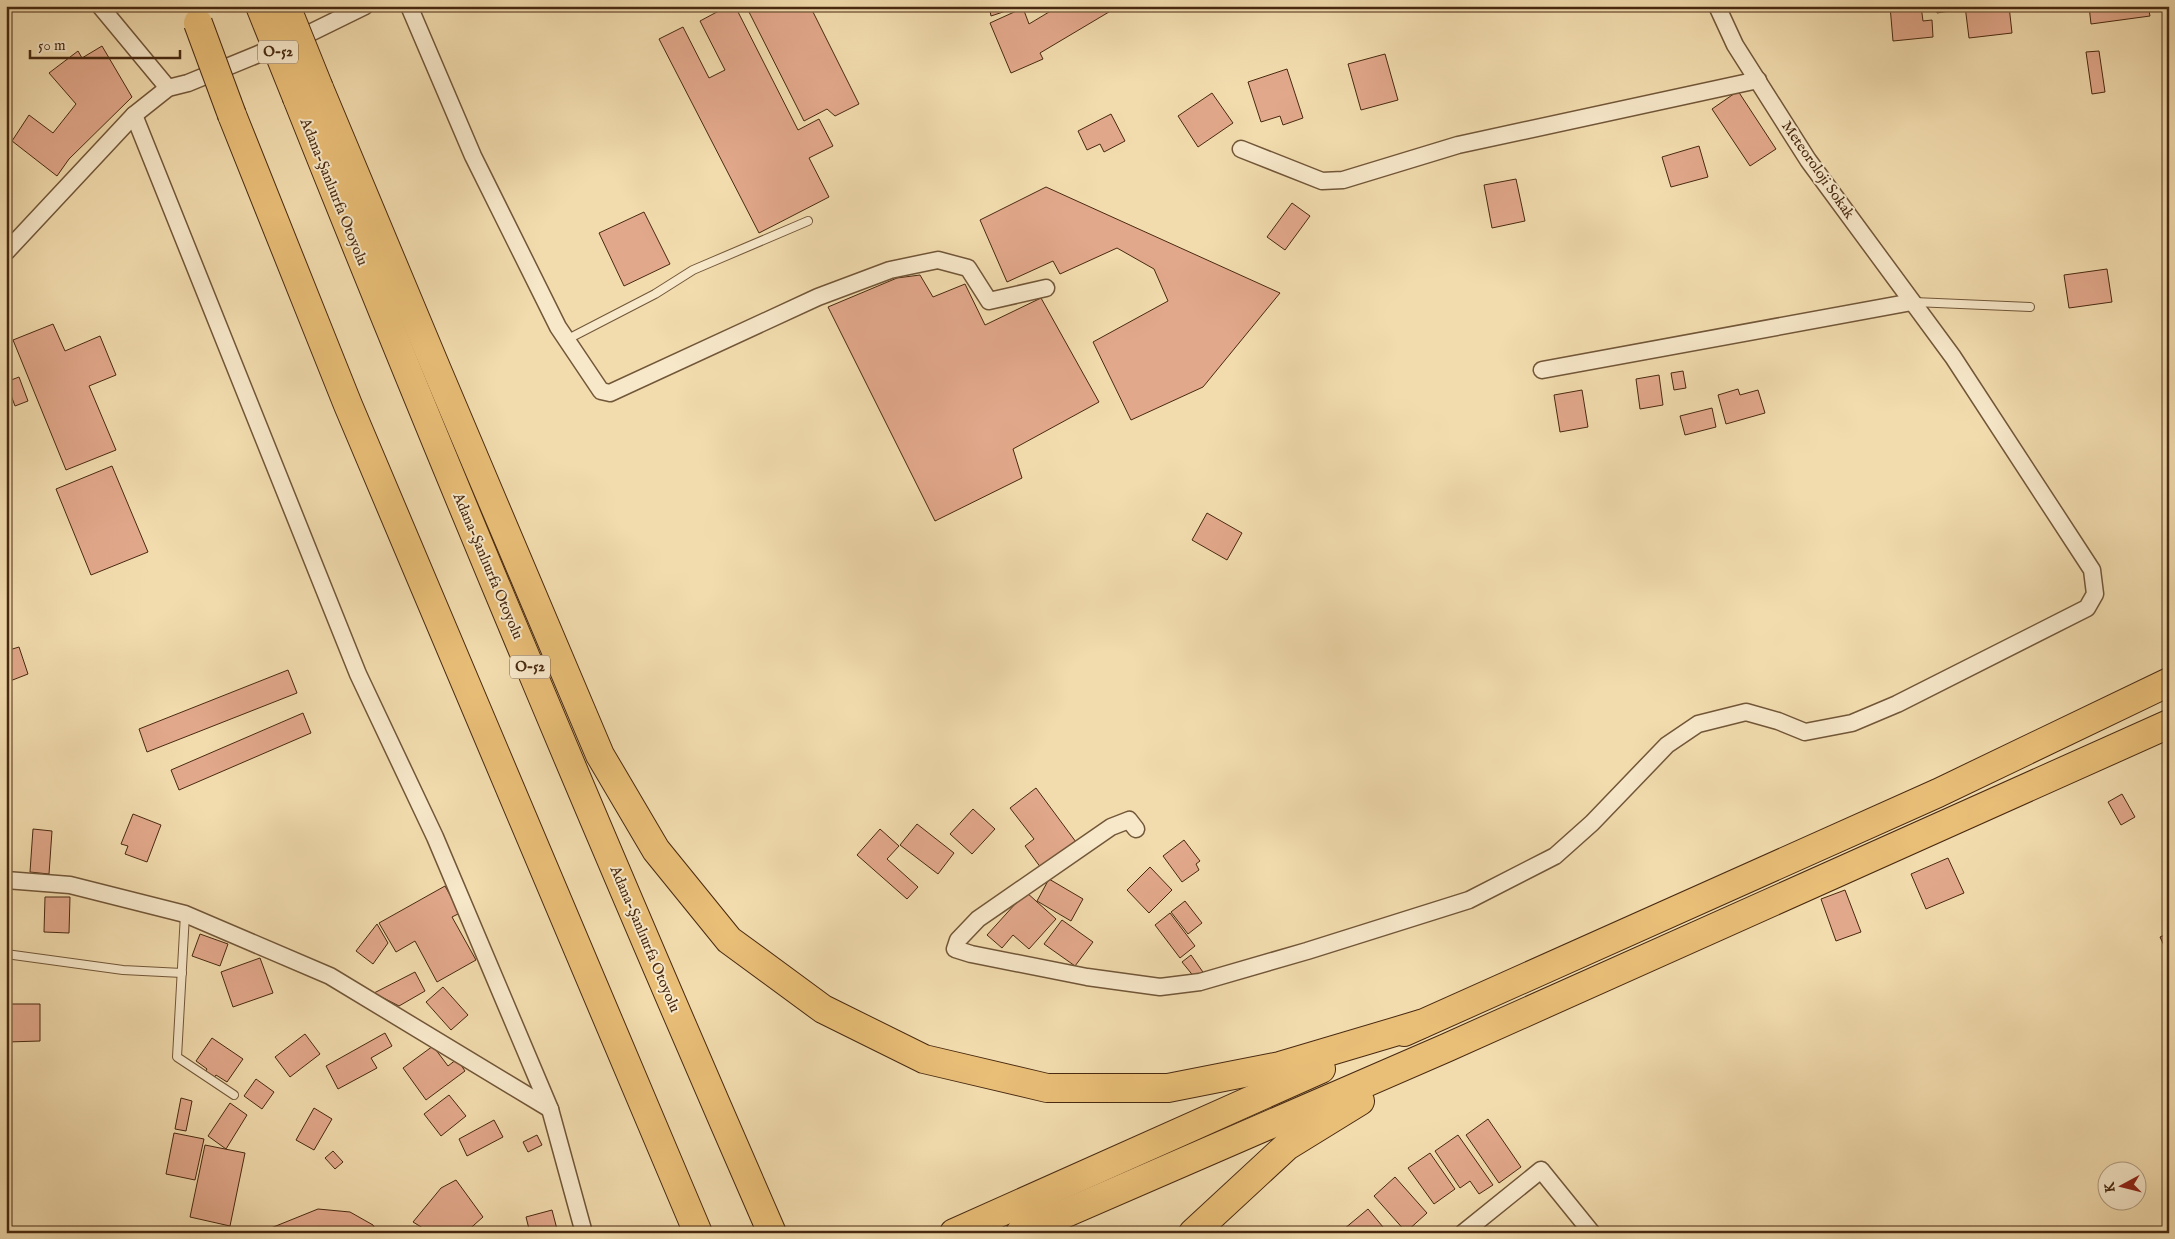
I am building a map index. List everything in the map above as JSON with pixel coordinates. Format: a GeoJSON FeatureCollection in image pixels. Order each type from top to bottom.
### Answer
{"type":"FeatureCollection","features":[{"type":"Feature","properties":{"kind":"highway","name":"Adana-Şanlıurfa Otoyolu"},"geometry":{"type":"LineString","coordinates":[[260,6],[308,93],[410,381],[658,970],[772,1233]]}},
{"type":"Feature","properties":{"kind":"highway"},"geometry":{"type":"LineString","coordinates":[[286,6],[308,93],[440,380],[600,755],[656,850],[729,940],[823,1009],[924,1059],[1047,1088],[1168,1088],[1280,1066],[1421,1024]]}},
{"type":"Feature","properties":{"kind":"highway"},"geometry":{"type":"LineString","coordinates":[[195,15],[232,116],[348,405],[698,1233]]}},
{"type":"Feature","properties":{"kind":"highway"},"geometry":{"type":"LineString","coordinates":[[954,1233],[1938,793],[2169,682]]}},
{"type":"Feature","properties":{"kind":"highway"},"geometry":{"type":"LineString","coordinates":[[1020,1233],[1446,1048],[2169,724]]}},
{"type":"Feature","properties":{"kind":"highway"},"geometry":{"type":"LineString","coordinates":[[1193,1233],[1286,1146],[1446,1048]]}},
{"type":"Feature","properties":{"kind":"street"},"geometry":{"type":"LineString","coordinates":[[100,6],[168,88]]}},
{"type":"Feature","properties":{"kind":"street"},"geometry":{"type":"LineString","coordinates":[[6,252],[134,115],[168,88],[188,83],[312,32],[366,6]]}},
{"type":"Feature","properties":{"kind":"street"},"geometry":{"type":"LineString","coordinates":[[409,6],[474,156],[558,327],[601,391],[610,394],[818,297],[890,270],[938,260],[968,268],[989,301],[1046,288]]}},
{"type":"Feature","properties":{"kind":"street","name":"Meteoroloji Sokak"},"geometry":{"type":"LineString","coordinates":[[1136,829],[1129,820],[1111,827],[978,919],[958,940],[955,949],[1087,977],[1160,987],[1200,982],[1306,951],[1469,900],[1555,856],[1592,823],[1667,745],[1698,724],[1746,712],[1778,721],[1805,732],[1852,723],[1897,704],[2087,608],[2096,594],[2092,570],[1952,357],[1808,160],[1735,46],[1717,6]]}},
{"type":"Feature","properties":{"kind":"street"},"geometry":{"type":"LineString","coordinates":[[1241,149],[1322,181],[1343,180],[1458,145],[1758,80]]}},
{"type":"Feature","properties":{"kind":"street"},"geometry":{"type":"LineString","coordinates":[[134,115],[358,674],[435,837],[550,1109],[584,1233]]}},
{"type":"Feature","properties":{"kind":"street"},"geometry":{"type":"LineString","coordinates":[[1542,370],[1912,302]]}},
{"type":"Feature","properties":{"kind":"street"},"geometry":{"type":"LineString","coordinates":[[6,880],[70,885],[185,914],[330,976],[550,1109]]}},
{"type":"Feature","properties":{"kind":"street"},"geometry":{"type":"LineString","coordinates":[[1462,1233],[1541,1170],[1592,1233]]}},
{"type":"Feature","properties":{"kind":"lane"},"geometry":{"type":"LineString","coordinates":[[566,340],[655,294],[693,270],[808,221]]}},
{"type":"Feature","properties":{"kind":"lane"},"geometry":{"type":"LineString","coordinates":[[1912,302],[2030,307]]}},
{"type":"Feature","properties":{"kind":"lane"},"geometry":{"type":"LineString","coordinates":[[185,914],[177,1057],[234,1095]]}},
{"type":"Feature","properties":{"kind":"lane"},"geometry":{"type":"LineString","coordinates":[[6,954],[123,970],[182,973]]}},
{"type":"Feature","properties":{"kind":"building"},"geometry":{"type":"Polygon","coordinates":[[[728,6],[735,6],[798,130],[819,119],[833,146],[809,158],[829,197],[759,233],[659,39],[683,27],[709,78],[725,70],[700,21],[728,6]]]}},
{"type":"Feature","properties":{"kind":"building"},"geometry":{"type":"Polygon","coordinates":[[[746,6],[810,6],[859,104],[835,116],[827,109],[804,121],[746,6]]]}},
{"type":"Feature","properties":{"kind":"building"},"geometry":{"type":"Polygon","coordinates":[[[989,6],[1021,6],[991,16],[989,6]]]}},
{"type":"Feature","properties":{"kind":"building"},"geometry":{"type":"Polygon","coordinates":[[[1059,6],[1119,6],[1040,53],[1043,59],[1011,73],[990,23],[1023,8],[1029,24],[1059,6]]]}},
{"type":"Feature","properties":{"kind":"building"},"geometry":{"type":"Polygon","coordinates":[[[1890,6],[1921,6],[1923,21],[1932,20],[1933,37],[1893,41],[1890,6]]]}},
{"type":"Feature","properties":{"kind":"building"},"geometry":{"type":"Polygon","coordinates":[[[1936,6],[1949,6],[1949,11],[1937,13],[1936,6]]]}},
{"type":"Feature","properties":{"kind":"building"},"geometry":{"type":"Polygon","coordinates":[[[1965,6],[2009,6],[2012,33],[1969,38],[1965,6]]]}},
{"type":"Feature","properties":{"kind":"building"},"geometry":{"type":"Polygon","coordinates":[[[2089,6],[2148,6],[2150,16],[2091,24],[2089,6]]]}},
{"type":"Feature","properties":{"kind":"building"},"geometry":{"type":"Polygon","coordinates":[[[102,46],[132,97],[69,159],[57,176],[12,141],[29,115],[53,133],[76,104],[49,73],[78,51],[82,58],[102,46]]]}},
{"type":"Feature","properties":{"kind":"building"},"geometry":{"type":"Polygon","coordinates":[[[2099,51],[2105,92],[2092,94],[2086,52],[2099,51]]]}},
{"type":"Feature","properties":{"kind":"building"},"geometry":{"type":"Polygon","coordinates":[[[1385,54],[1398,100],[1361,110],[1348,64],[1385,54]]]}},
{"type":"Feature","properties":{"kind":"building"},"geometry":{"type":"Polygon","coordinates":[[[1287,69],[1303,118],[1283,125],[1280,116],[1261,122],[1248,82],[1287,69]]]}},
{"type":"Feature","properties":{"kind":"building"},"geometry":{"type":"Polygon","coordinates":[[[1738,91],[1776,149],[1750,166],[1712,109],[1738,91]]]}},
{"type":"Feature","properties":{"kind":"building"},"geometry":{"type":"Polygon","coordinates":[[[1212,93],[1233,123],[1198,147],[1178,116],[1212,93]]]}},
{"type":"Feature","properties":{"kind":"building"},"geometry":{"type":"Polygon","coordinates":[[[1111,114],[1125,141],[1104,152],[1100,144],[1087,150],[1078,131],[1111,114]]]}},
{"type":"Feature","properties":{"kind":"building"},"geometry":{"type":"Polygon","coordinates":[[[1699,146],[1708,177],[1671,187],[1662,157],[1699,146]]]}},
{"type":"Feature","properties":{"kind":"building"},"geometry":{"type":"Polygon","coordinates":[[[1516,179],[1525,221],[1492,228],[1484,185],[1516,179]]]}},
{"type":"Feature","properties":{"kind":"building"},"geometry":{"type":"Polygon","coordinates":[[[1046,187],[1280,293],[1203,387],[1131,420],[1093,342],[1168,301],[1154,269],[1117,248],[1060,274],[1053,261],[1007,282],[980,220],[1046,187]]]}},
{"type":"Feature","properties":{"kind":"building"},"geometry":{"type":"Polygon","coordinates":[[[1292,203],[1310,216],[1285,250],[1267,237],[1292,203]]]}},
{"type":"Feature","properties":{"kind":"building"},"geometry":{"type":"Polygon","coordinates":[[[644,212],[670,264],[624,286],[599,233],[644,212]]]}},
{"type":"Feature","properties":{"kind":"building"},"geometry":{"type":"Polygon","coordinates":[[[2107,269],[2112,302],[2069,308],[2064,275],[2107,269]]]}},
{"type":"Feature","properties":{"kind":"building"},"geometry":{"type":"Polygon","coordinates":[[[920,275],[933,297],[965,284],[985,325],[1041,298],[1099,402],[1013,449],[1022,478],[935,521],[828,307],[897,278],[920,275]]]}},
{"type":"Feature","properties":{"kind":"building"},"geometry":{"type":"Polygon","coordinates":[[[53,324],[65,351],[100,336],[116,375],[89,386],[116,450],[66,470],[13,340],[53,324]]]}},
{"type":"Feature","properties":{"kind":"building"},"geometry":{"type":"Polygon","coordinates":[[[1683,371],[1686,388],[1674,390],[1671,373],[1683,371]]]}},
{"type":"Feature","properties":{"kind":"building"},"geometry":{"type":"Polygon","coordinates":[[[1659,375],[1663,405],[1640,409],[1636,379],[1659,375]]]}},
{"type":"Feature","properties":{"kind":"building"},"geometry":{"type":"Polygon","coordinates":[[[19,377],[28,401],[15,406],[6,382],[19,377]]]}},
{"type":"Feature","properties":{"kind":"building"},"geometry":{"type":"Polygon","coordinates":[[[1738,389],[1740,395],[1758,390],[1765,413],[1726,424],[1718,395],[1738,389]]]}},
{"type":"Feature","properties":{"kind":"building"},"geometry":{"type":"Polygon","coordinates":[[[1582,390],[1588,427],[1560,432],[1554,395],[1582,390]]]}},
{"type":"Feature","properties":{"kind":"building"},"geometry":{"type":"Polygon","coordinates":[[[1712,408],[1716,427],[1685,435],[1680,416],[1712,408]]]}},
{"type":"Feature","properties":{"kind":"building"},"geometry":{"type":"Polygon","coordinates":[[[112,466],[148,552],[91,575],[56,489],[112,466]]]}},
{"type":"Feature","properties":{"kind":"building"},"geometry":{"type":"Polygon","coordinates":[[[1207,513],[1242,533],[1227,560],[1192,540],[1207,513]]]}},
{"type":"Feature","properties":{"kind":"building"},"geometry":{"type":"Polygon","coordinates":[[[19,647],[28,674],[10,681],[6,670],[6,651],[19,647]]]}},
{"type":"Feature","properties":{"kind":"building"},"geometry":{"type":"Polygon","coordinates":[[[288,670],[297,693],[147,752],[139,729],[288,670]]]}},
{"type":"Feature","properties":{"kind":"building"},"geometry":{"type":"Polygon","coordinates":[[[303,713],[311,733],[179,790],[171,770],[303,713]]]}},
{"type":"Feature","properties":{"kind":"building"},"geometry":{"type":"Polygon","coordinates":[[[1036,788],[1076,842],[1041,868],[1025,846],[1034,839],[1010,808],[1036,788]]]}},
{"type":"Feature","properties":{"kind":"building"},"geometry":{"type":"Polygon","coordinates":[[[2122,794],[2135,817],[2121,825],[2108,802],[2122,794]]]}},
{"type":"Feature","properties":{"kind":"building"},"geometry":{"type":"Polygon","coordinates":[[[973,809],[995,829],[972,854],[950,834],[973,809]]]}},
{"type":"Feature","properties":{"kind":"building"},"geometry":{"type":"Polygon","coordinates":[[[133,814],[161,825],[147,862],[125,854],[128,846],[121,844],[133,814]]]}},
{"type":"Feature","properties":{"kind":"building"},"geometry":{"type":"Polygon","coordinates":[[[917,824],[954,853],[938,874],[900,845],[917,824]]]}},
{"type":"Feature","properties":{"kind":"building"},"geometry":{"type":"Polygon","coordinates":[[[33,829],[52,831],[49,874],[30,872],[33,829]]]}},
{"type":"Feature","properties":{"kind":"building"},"geometry":{"type":"Polygon","coordinates":[[[880,829],[899,846],[887,859],[918,887],[907,899],[857,855],[880,829]]]}},
{"type":"Feature","properties":{"kind":"building"},"geometry":{"type":"Polygon","coordinates":[[[1184,840],[1200,861],[1196,864],[1199,870],[1182,882],[1163,856],[1184,840]]]}},
{"type":"Feature","properties":{"kind":"building"},"geometry":{"type":"Polygon","coordinates":[[[1948,858],[1964,893],[1926,909],[1911,874],[1948,858]]]}},
{"type":"Feature","properties":{"kind":"building"},"geometry":{"type":"Polygon","coordinates":[[[1150,867],[1172,890],[1149,913],[1127,890],[1150,867]]]}},
{"type":"Feature","properties":{"kind":"building"},"geometry":{"type":"Polygon","coordinates":[[[1049,879],[1083,899],[1071,921],[1037,901],[1049,879]]]}},
{"type":"Feature","properties":{"kind":"building"},"geometry":{"type":"Polygon","coordinates":[[[445,886],[460,913],[452,917],[476,960],[437,982],[415,941],[396,952],[379,923],[445,886]]]}},
{"type":"Feature","properties":{"kind":"building"},"geometry":{"type":"Polygon","coordinates":[[[1845,890],[1861,932],[1836,941],[1821,899],[1845,890]]]}},
{"type":"Feature","properties":{"kind":"building"},"geometry":{"type":"Polygon","coordinates":[[[1026,892],[1056,919],[1029,949],[1013,935],[1002,948],[987,935],[1026,892]]]}},
{"type":"Feature","properties":{"kind":"building"},"geometry":{"type":"Polygon","coordinates":[[[45,897],[70,897],[69,933],[44,932],[45,897]]]}},
{"type":"Feature","properties":{"kind":"building"},"geometry":{"type":"Polygon","coordinates":[[[1185,901],[1202,923],[1188,934],[1171,912],[1185,901]]]}},
{"type":"Feature","properties":{"kind":"building"},"geometry":{"type":"Polygon","coordinates":[[[1170,913],[1195,946],[1180,958],[1155,925],[1170,913]]]}},
{"type":"Feature","properties":{"kind":"building"},"geometry":{"type":"Polygon","coordinates":[[[1062,920],[1093,942],[1075,966],[1044,944],[1062,920]]]}},
{"type":"Feature","properties":{"kind":"building"},"geometry":{"type":"Polygon","coordinates":[[[377,924],[388,943],[373,964],[356,951],[377,924]]]}},
{"type":"Feature","properties":{"kind":"building"},"geometry":{"type":"Polygon","coordinates":[[[2169,933],[2169,956],[2160,937],[2169,933]]]}},
{"type":"Feature","properties":{"kind":"building"},"geometry":{"type":"Polygon","coordinates":[[[200,934],[228,944],[220,966],[192,956],[200,934]]]}},
{"type":"Feature","properties":{"kind":"building"},"geometry":{"type":"Polygon","coordinates":[[[1191,955],[1205,975],[1195,978],[1182,962],[1191,955]]]}},
{"type":"Feature","properties":{"kind":"building"},"geometry":{"type":"Polygon","coordinates":[[[260,958],[273,993],[233,1007],[221,972],[260,958]]]}},
{"type":"Feature","properties":{"kind":"building"},"geometry":{"type":"Polygon","coordinates":[[[415,972],[425,991],[399,1006],[374,993],[415,972]]]}},
{"type":"Feature","properties":{"kind":"building"},"geometry":{"type":"Polygon","coordinates":[[[443,987],[468,1015],[451,1030],[426,1002],[443,987]]]}},
{"type":"Feature","properties":{"kind":"building"},"geometry":{"type":"Polygon","coordinates":[[[6,1004],[40,1004],[40,1041],[7,1042],[6,1004]]]}},
{"type":"Feature","properties":{"kind":"building"},"geometry":{"type":"Polygon","coordinates":[[[385,1033],[392,1046],[371,1058],[377,1068],[338,1089],[326,1066],[385,1033]]]}},
{"type":"Feature","properties":{"kind":"building"},"geometry":{"type":"Polygon","coordinates":[[[305,1034],[320,1054],[290,1077],[275,1057],[305,1034]]]}},
{"type":"Feature","properties":{"kind":"building"},"geometry":{"type":"Polygon","coordinates":[[[212,1038],[243,1059],[227,1082],[216,1075],[214,1078],[205,1072],[207,1069],[196,1061],[212,1038]]]}},
{"type":"Feature","properties":{"kind":"building"},"geometry":{"type":"Polygon","coordinates":[[[433,1046],[448,1066],[457,1059],[465,1071],[426,1100],[403,1068],[433,1046]]]}},
{"type":"Feature","properties":{"kind":"building"},"geometry":{"type":"Polygon","coordinates":[[[256,1079],[274,1092],[262,1109],[244,1096],[256,1079]]]}},
{"type":"Feature","properties":{"kind":"building"},"geometry":{"type":"Polygon","coordinates":[[[449,1095],[466,1116],[441,1136],[424,1114],[449,1095]]]}},
{"type":"Feature","properties":{"kind":"building"},"geometry":{"type":"Polygon","coordinates":[[[181,1098],[192,1101],[186,1131],[175,1129],[181,1098]]]}},
{"type":"Feature","properties":{"kind":"building"},"geometry":{"type":"Polygon","coordinates":[[[230,1103],[247,1115],[226,1149],[208,1136],[230,1103]]]}},
{"type":"Feature","properties":{"kind":"building"},"geometry":{"type":"Polygon","coordinates":[[[314,1108],[332,1119],[314,1150],[296,1140],[314,1108]]]}},
{"type":"Feature","properties":{"kind":"building"},"geometry":{"type":"Polygon","coordinates":[[[1488,1119],[1521,1167],[1499,1183],[1466,1135],[1488,1119]]]}},
{"type":"Feature","properties":{"kind":"building"},"geometry":{"type":"Polygon","coordinates":[[[494,1120],[503,1137],[467,1156],[459,1139],[494,1120]]]}},
{"type":"Feature","properties":{"kind":"building"},"geometry":{"type":"Polygon","coordinates":[[[174,1133],[204,1139],[195,1180],[166,1174],[174,1133]]]}},
{"type":"Feature","properties":{"kind":"building"},"geometry":{"type":"Polygon","coordinates":[[[537,1135],[542,1145],[528,1152],[523,1142],[537,1135]]]}},
{"type":"Feature","properties":{"kind":"building"},"geometry":{"type":"Polygon","coordinates":[[[1458,1135],[1493,1185],[1479,1194],[1470,1181],[1460,1188],[1435,1151],[1458,1135]]]}},
{"type":"Feature","properties":{"kind":"building"},"geometry":{"type":"Polygon","coordinates":[[[205,1145],[245,1153],[230,1226],[190,1217],[205,1145]]]}},
{"type":"Feature","properties":{"kind":"building"},"geometry":{"type":"Polygon","coordinates":[[[333,1151],[343,1162],[335,1169],[325,1158],[333,1151]]]}},
{"type":"Feature","properties":{"kind":"building"},"geometry":{"type":"Polygon","coordinates":[[[1430,1153],[1455,1189],[1434,1204],[1408,1168],[1430,1153]]]}},
{"type":"Feature","properties":{"kind":"building"},"geometry":{"type":"Polygon","coordinates":[[[1395,1177],[1427,1213],[1406,1232],[1374,1196],[1395,1177]]]}},
{"type":"Feature","properties":{"kind":"building"},"geometry":{"type":"Polygon","coordinates":[[[456,1180],[483,1217],[465,1233],[431,1233],[413,1222],[441,1188],[456,1180]]]}},
{"type":"Feature","properties":{"kind":"building"},"geometry":{"type":"Polygon","coordinates":[[[318,1209],[350,1212],[373,1225],[378,1233],[261,1232],[318,1209]]]}},
{"type":"Feature","properties":{"kind":"building"},"geometry":{"type":"Polygon","coordinates":[[[1368,1209],[1388,1233],[1347,1233],[1344,1229],[1368,1209]]]}},
{"type":"Feature","properties":{"kind":"building"},"geometry":{"type":"Polygon","coordinates":[[[552,1210],[558,1233],[530,1233],[526,1217],[552,1210]]]}}]}
